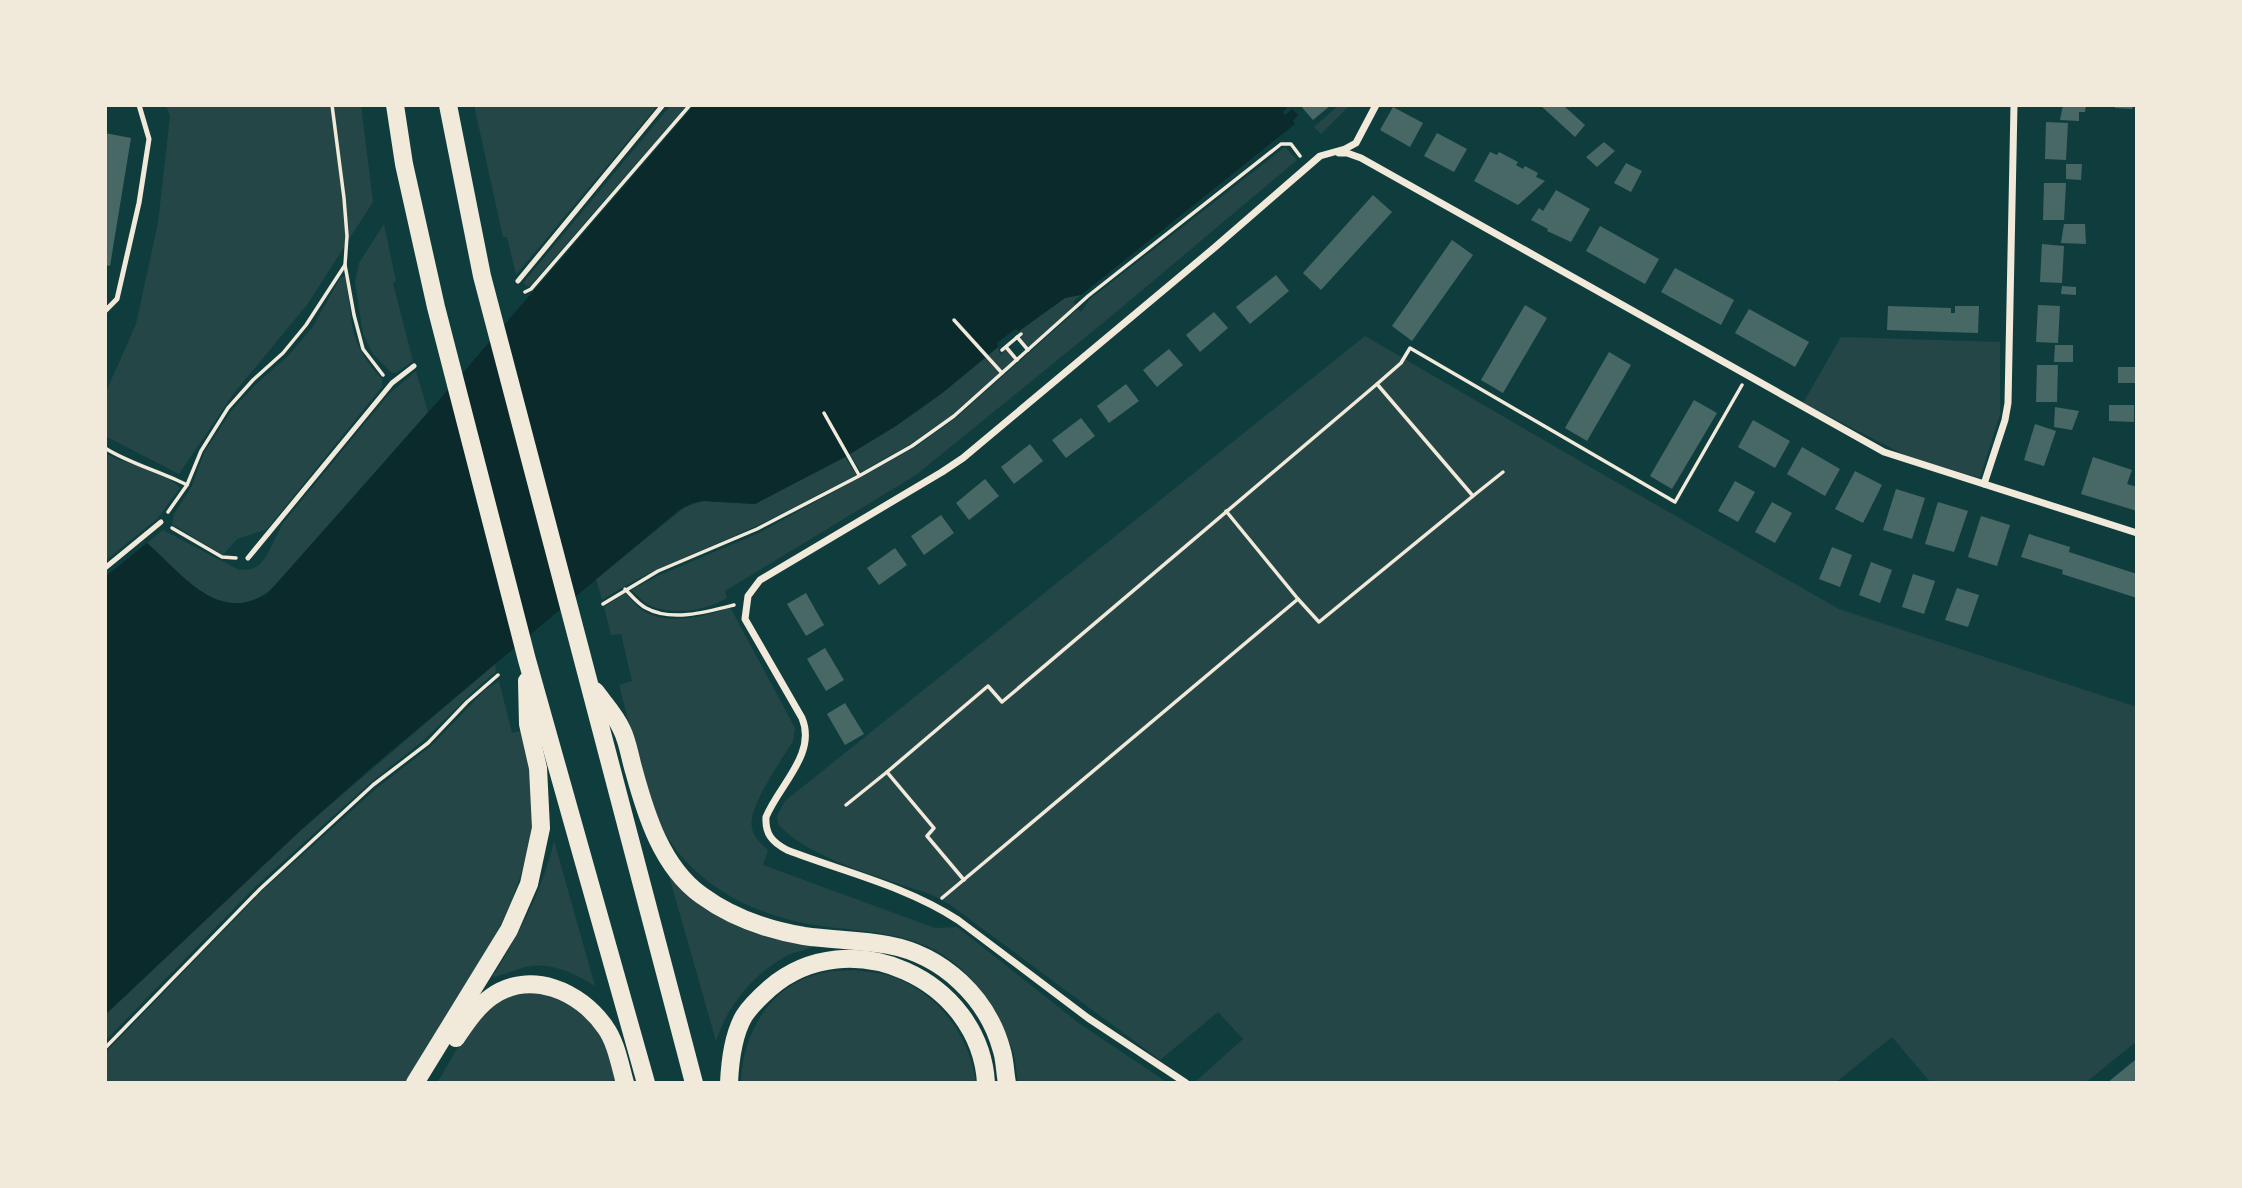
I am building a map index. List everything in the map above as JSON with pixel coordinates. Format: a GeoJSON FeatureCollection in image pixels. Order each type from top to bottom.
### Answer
{"type":"FeatureCollection","features":[{"type":"Feature","properties":{"kind":"highway"},"geometry":{"type":"LineString","coordinates":[[395,105],[404,164],[436,307],[527,660],[646,1083]]}},
{"type":"Feature","properties":{"kind":"highway"},"geometry":{"type":"LineString","coordinates":[[448,105],[482,276],[694,1083]]}},
{"type":"Feature","properties":{"kind":"highway"},"geometry":{"type":"LineString","coordinates":[[415,1083],[509,930],[528,884],[541,828],[538,768],[528,724],[527,660]]}},
{"type":"Feature","properties":{"kind":"highway"},"geometry":{"type":"LineString","coordinates":[[587,679],[622,730],[643,805],[656,835],[671,863],[699,894],[748,920],[770,928],[804,936],[887,944],[932,961],[949,972],[976,997],[991,1023],[1002,1051],[1007,1083]]}},
{"type":"Feature","properties":{"kind":"highway"},"geometry":{"type":"LineString","coordinates":[[729,1083],[735,1039],[744,1016],[758,999],[782,977],[803,967],[824,961],[860,960],[891,965],[921,978],[950,1000],[965,1018],[976,1039],[986,1083]]}},
{"type":"Feature","properties":{"kind":"highway"},"geometry":{"type":"LineString","coordinates":[[429,1083],[468,1020],[491,997],[514,985],[543,985],[566,991],[590,1007],[607,1029],[625,1083]]}},
{"type":"Feature","properties":{"kind":"street"},"geometry":{"type":"LineString","coordinates":[[1186,1083],[1088,1018],[936,905],[775,844],[767,834],[766,817],[803,751],[806,736],[802,718],[747,625],[746,602],[750,590],[760,580],[962,458],[1320,156],[1356,143],[1376,105]]}},
{"type":"Feature","properties":{"kind":"street"},"geometry":{"type":"LineString","coordinates":[[1984,484],[2006,420],[2008,403],[2014,105]]}},
{"type":"Feature","properties":{"kind":"street"},"geometry":{"type":"LineString","coordinates":[[1331,153],[1347,153],[1361,158],[1884,452],[2137,533]]}},
{"type":"Feature","properties":{"kind":"lane"},"geometry":{"type":"LineString","coordinates":[[105,311],[117,299],[141,190],[149,139],[139,105]]}},
{"type":"Feature","properties":{"kind":"lane"},"geometry":{"type":"LineString","coordinates":[[519,282],[663,105]]}},
{"type":"Feature","properties":{"kind":"lane"},"geometry":{"type":"LineString","coordinates":[[248,558],[392,383],[414,366]]}},
{"type":"Feature","properties":{"kind":"lane"},"geometry":{"type":"LineString","coordinates":[[105,568],[160,522]]}},
{"type":"Feature","properties":{"kind":"path"},"geometry":{"type":"LineString","coordinates":[[332,105],[344,198],[347,236],[345,265],[363,349],[376,368],[392,383]]}},
{"type":"Feature","properties":{"kind":"path"},"geometry":{"type":"LineString","coordinates":[[521,295],[531,289],[691,105]]}},
{"type":"Feature","properties":{"kind":"path"},"geometry":{"type":"LineString","coordinates":[[603,604],[658,571],[757,529],[912,446],[954,416],[1087,296],[1281,144],[1291,144],[1308,166]]}},
{"type":"Feature","properties":{"kind":"path"},"geometry":{"type":"LineString","coordinates":[[248,558],[222,557],[160,522],[187,485],[201,451],[228,408],[306,326],[345,265]]}},
{"type":"Feature","properties":{"kind":"path"},"geometry":{"type":"LineString","coordinates":[[954,320],[1002,373]]}},
{"type":"Feature","properties":{"kind":"path"},"geometry":{"type":"LineString","coordinates":[[1017,360],[1004,348],[1019,335],[1028,350]]}},
{"type":"Feature","properties":{"kind":"path"},"geometry":{"type":"LineString","coordinates":[[846,805],[988,686],[1002,702],[1377,384],[1401,363],[1410,348],[1675,502],[1747,375]]}},
{"type":"Feature","properties":{"kind":"path"},"geometry":{"type":"LineString","coordinates":[[1377,384],[1472,496]]}},
{"type":"Feature","properties":{"kind":"path"},"geometry":{"type":"LineString","coordinates":[[824,413],[859,476]]}},
{"type":"Feature","properties":{"kind":"path"},"geometry":{"type":"LineString","coordinates":[[105,448],[187,485]]}},
{"type":"Feature","properties":{"kind":"path"},"geometry":{"type":"LineString","coordinates":[[1226,511],[1319,622],[1503,472]]}},
{"type":"Feature","properties":{"kind":"path"},"geometry":{"type":"LineString","coordinates":[[625,589],[646,608],[671,616],[746,602]]}},
{"type":"Feature","properties":{"kind":"path"},"geometry":{"type":"LineString","coordinates":[[936,905],[1298,599]]}},
{"type":"Feature","properties":{"kind":"path"},"geometry":{"type":"LineString","coordinates":[[105,1048],[260,889],[364,794],[428,743],[467,702],[498,676]]}},
{"type":"Feature","properties":{"kind":"path"},"geometry":{"type":"LineString","coordinates":[[887,772],[934,828],[927,836],[964,880]]}},
{"type":"Feature","properties":{"kind":"shaded area"},"geometry":{"type":"Polygon","coordinates":[[[166,105],[361,105],[373,202],[307,305],[234,393],[179,474],[105,436],[105,394],[136,324],[158,223],[170,116],[166,105]]]}},
{"type":"Feature","properties":{"kind":"shaded area"},"geometry":{"type":"Polygon","coordinates":[[[474,105],[658,105],[516,275],[507,237],[503,237],[474,105]]]}},
{"type":"Feature","properties":{"kind":"shaded area"},"geometry":{"type":"Polygon","coordinates":[[[671,105],[687,105],[529,287],[523,283],[671,105]]]}},
{"type":"Feature","properties":{"kind":"shaded area"},"geometry":{"type":"Polygon","coordinates":[[[694,105],[1289,105],[1283,112],[1285,115],[1292,109],[1298,115],[1293,121],[1295,124],[1081,295],[1065,298],[1019,331],[1015,329],[997,343],[998,347],[941,394],[896,426],[845,457],[755,504],[703,501],[679,510],[372,767],[301,830],[105,1015],[105,577],[147,543],[187,581],[217,599],[233,603],[250,601],[268,593],[448,390],[694,105]]]}},
{"type":"Feature","properties":{"kind":"shaded area"},"geometry":{"type":"Polygon","coordinates":[[[1339,105],[1350,105],[1321,134],[1314,127],[1339,105]]]}},
{"type":"Feature","properties":{"kind":"shaded area"},"geometry":{"type":"Polygon","coordinates":[[[1285,147],[1297,160],[916,475],[725,591],[727,598],[719,602],[699,609],[668,610],[649,605],[631,590],[759,533],[914,448],[956,418],[1078,309],[1081,312],[1090,299],[1285,147]]]}},
{"type":"Feature","properties":{"kind":"shaded area"},"geometry":{"type":"Polygon","coordinates":[[[384,224],[396,281],[393,283],[413,361],[396,373],[392,373],[373,354],[363,334],[355,282],[359,263],[384,224]]]}},
{"type":"Feature","properties":{"kind":"shaded area"},"geometry":{"type":"Polygon","coordinates":[[[345,276],[353,330],[362,352],[382,379],[382,387],[267,529],[237,539],[223,555],[172,524],[174,514],[192,486],[204,453],[231,411],[288,356],[312,328],[340,278],[345,276]]]}},
{"type":"Feature","properties":{"kind":"shaded area"},"geometry":{"type":"Polygon","coordinates":[[[1073,295],[1081,295],[1073,302],[1075,305],[1029,347],[1020,338],[1024,334],[1019,331],[1073,295]]]}},
{"type":"Feature","properties":{"kind":"shaded area"},"geometry":{"type":"Polygon","coordinates":[[[1365,336],[1839,609],[2137,707],[2137,1041],[2085,1083],[1931,1083],[1892,1037],[1835,1083],[1197,1083],[1195,1082],[1243,1039],[1218,1012],[1160,1060],[949,904],[932,895],[828,858],[792,837],[778,824],[777,816],[785,801],[1365,336]]]}},
{"type":"Feature","properties":{"kind":"shaded area"},"geometry":{"type":"Polygon","coordinates":[[[1841,337],[2000,342],[2000,414],[1980,478],[1909,457],[1803,403],[1841,337]]]}},
{"type":"Feature","properties":{"kind":"shaded area"},"geometry":{"type":"Polygon","coordinates":[[[998,347],[1000,355],[1006,349],[1015,360],[1002,371],[988,355],[998,347]]]}},
{"type":"Feature","properties":{"kind":"shaded area"},"geometry":{"type":"Polygon","coordinates":[[[985,358],[999,373],[953,414],[910,444],[861,472],[850,454],[941,394],[985,358]]]}},
{"type":"Feature","properties":{"kind":"shaded area"},"geometry":{"type":"Polygon","coordinates":[[[416,371],[428,412],[279,582],[260,597],[242,603],[225,602],[209,596],[147,543],[163,530],[239,570],[252,569],[259,565],[266,557],[283,523],[389,394],[416,371]]]}},
{"type":"Feature","properties":{"kind":"shaded area"},"geometry":{"type":"Polygon","coordinates":[[[105,453],[155,472],[180,488],[157,519],[105,561],[105,453]]]}},
{"type":"Feature","properties":{"kind":"shaded area"},"geometry":{"type":"Polygon","coordinates":[[[845,457],[856,475],[756,526],[639,578],[602,600],[596,579],[685,507],[703,501],[755,504],[845,457]]]}},
{"type":"Feature","properties":{"kind":"shaded area"},"geometry":{"type":"Polygon","coordinates":[[[625,593],[642,610],[665,618],[688,618],[730,607],[795,728],[793,741],[766,784],[752,819],[754,835],[768,850],[763,865],[935,928],[957,927],[1080,1024],[1168,1083],[1018,1083],[1013,1050],[996,1013],[974,982],[946,957],[900,937],[808,924],[773,915],[740,902],[696,871],[670,841],[659,821],[642,776],[619,685],[632,681],[621,634],[611,635],[604,607],[625,593]]]}},
{"type":"Feature","properties":{"kind":"shaded area"},"geometry":{"type":"Polygon","coordinates":[[[495,664],[496,672],[424,740],[371,782],[257,885],[105,1041],[105,1015],[301,830],[495,664]]]}},
{"type":"Feature","properties":{"kind":"shaded area"},"geometry":{"type":"Polygon","coordinates":[[[499,681],[512,733],[521,731],[531,778],[533,814],[525,861],[514,894],[482,960],[405,1083],[105,1083],[105,1053],[263,890],[377,788],[431,746],[485,690],[499,681]]]}},
{"type":"Feature","properties":{"kind":"shaded area"},"geometry":{"type":"Polygon","coordinates":[[[554,841],[595,986],[570,973],[543,966],[525,967],[492,977],[529,911],[554,841]]]}},
{"type":"Feature","properties":{"kind":"shaded area"},"geometry":{"type":"Polygon","coordinates":[[[669,876],[702,905],[734,925],[770,938],[813,946],[788,955],[754,980],[727,1015],[716,1041],[669,876]]]}},
{"type":"Feature","properties":{"kind":"shaded area"},"geometry":{"type":"Polygon","coordinates":[[[855,970],[883,974],[904,982],[935,1002],[958,1031],[966,1047],[976,1083],[741,1083],[747,1045],[754,1027],[776,997],[808,977],[830,971],[855,970]]]}},
{"type":"Feature","properties":{"kind":"shaded area"},"geometry":{"type":"Polygon","coordinates":[[[541,992],[563,998],[593,1023],[612,1058],[620,1083],[437,1083],[470,1029],[492,1006],[520,993],[541,992]]]}},
{"type":"Feature","properties":{"kind":"building"},"geometry":{"type":"Polygon","coordinates":[[[1300,105],[1331,105],[1313,120],[1300,105]]]}},
{"type":"Feature","properties":{"kind":"building"},"geometry":{"type":"Polygon","coordinates":[[[1540,105],[1563,105],[1585,125],[1575,137],[1540,105]]]}},
{"type":"Feature","properties":{"kind":"building"},"geometry":{"type":"Polygon","coordinates":[[[2063,105],[2086,105],[2085,112],[2079,112],[2079,121],[2060,120],[2063,105]]]}},
{"type":"Feature","properties":{"kind":"building"},"geometry":{"type":"Polygon","coordinates":[[[2115,105],[2133,105],[2132,109],[2115,108],[2115,105]]]}},
{"type":"Feature","properties":{"kind":"building"},"geometry":{"type":"Polygon","coordinates":[[[1393,107],[1423,123],[1410,147],[1380,130],[1393,107]]]}},
{"type":"Feature","properties":{"kind":"building"},"geometry":{"type":"Polygon","coordinates":[[[2046,122],[2068,123],[2066,160],[2045,159],[2046,122]]]}},
{"type":"Feature","properties":{"kind":"building"},"geometry":{"type":"Polygon","coordinates":[[[105,133],[131,138],[110,266],[105,265],[105,133]]]}},
{"type":"Feature","properties":{"kind":"building"},"geometry":{"type":"Polygon","coordinates":[[[1437,133],[1467,149],[1454,172],[1424,156],[1437,133]]]}},
{"type":"Feature","properties":{"kind":"building"},"geometry":{"type":"Polygon","coordinates":[[[1604,142],[1615,151],[1597,167],[1586,157],[1604,142]]]}},
{"type":"Feature","properties":{"kind":"building"},"geometry":{"type":"Polygon","coordinates":[[[1490,152],[1497,155],[1499,152],[1518,162],[1516,165],[1523,169],[1525,166],[1538,173],[1536,177],[1545,181],[1518,205],[1474,181],[1490,152]]]}},
{"type":"Feature","properties":{"kind":"building"},"geometry":{"type":"Polygon","coordinates":[[[1626,163],[1642,171],[1631,192],[1614,183],[1626,163]]]}},
{"type":"Feature","properties":{"kind":"building"},"geometry":{"type":"Polygon","coordinates":[[[2066,164],[2082,164],[2081,180],[2066,179],[2066,164]]]}},
{"type":"Feature","properties":{"kind":"building"},"geometry":{"type":"Polygon","coordinates":[[[2044,183],[2066,183],[2064,220],[2043,220],[2044,183]]]}},
{"type":"Feature","properties":{"kind":"building"},"geometry":{"type":"Polygon","coordinates":[[[1556,190],[1590,209],[1571,242],[1531,220],[1539,208],[1543,211],[1556,190]]]}},
{"type":"Feature","properties":{"kind":"building"},"geometry":{"type":"Polygon","coordinates":[[[1373,195],[1392,212],[1321,290],[1303,273],[1373,195]]]}},
{"type":"Feature","properties":{"kind":"building"},"geometry":{"type":"Polygon","coordinates":[[[2064,224],[2085,224],[2086,244],[2061,243],[2064,224]]]}},
{"type":"Feature","properties":{"kind":"building"},"geometry":{"type":"Polygon","coordinates":[[[1600,226],[1659,259],[1645,284],[1586,251],[1600,226]]]}},
{"type":"Feature","properties":{"kind":"building"},"geometry":{"type":"Polygon","coordinates":[[[1452,240],[1473,255],[1412,341],[1392,326],[1452,240]]]}},
{"type":"Feature","properties":{"kind":"building"},"geometry":{"type":"Polygon","coordinates":[[[2042,244],[2064,246],[2062,283],[2040,282],[2042,244]]]}},
{"type":"Feature","properties":{"kind":"building"},"geometry":{"type":"Polygon","coordinates":[[[1675,268],[1734,300],[1721,325],[1661,292],[1675,268]]]}},
{"type":"Feature","properties":{"kind":"building"},"geometry":{"type":"Polygon","coordinates":[[[1276,275],[1289,291],[1250,324],[1236,307],[1276,275]]]}},
{"type":"Feature","properties":{"kind":"building"},"geometry":{"type":"Polygon","coordinates":[[[2062,286],[2076,287],[2076,295],[2061,294],[2062,286]]]}},
{"type":"Feature","properties":{"kind":"building"},"geometry":{"type":"Polygon","coordinates":[[[1525,305],[1547,318],[1503,393],[1481,380],[1525,305]]]}},
{"type":"Feature","properties":{"kind":"building"},"geometry":{"type":"Polygon","coordinates":[[[2038,305],[2060,306],[2058,343],[2036,342],[2038,305]]]}},
{"type":"Feature","properties":{"kind":"building"},"geometry":{"type":"Polygon","coordinates":[[[1888,306],[1951,308],[1951,313],[1955,313],[1955,306],[1979,306],[1978,333],[1887,330],[1888,306]]]}},
{"type":"Feature","properties":{"kind":"building"},"geometry":{"type":"Polygon","coordinates":[[[1749,309],[1809,342],[1795,367],[1735,333],[1749,309]]]}},
{"type":"Feature","properties":{"kind":"building"},"geometry":{"type":"Polygon","coordinates":[[[1214,312],[1228,328],[1200,352],[1186,335],[1214,312]]]}},
{"type":"Feature","properties":{"kind":"building"},"geometry":{"type":"Polygon","coordinates":[[[2055,345],[2073,345],[2073,362],[2054,362],[2055,345]]]}},
{"type":"Feature","properties":{"kind":"building"},"geometry":{"type":"Polygon","coordinates":[[[1169,349],[1183,365],[1157,387],[1143,370],[1169,349]]]}},
{"type":"Feature","properties":{"kind":"building"},"geometry":{"type":"Polygon","coordinates":[[[1609,352],[1631,365],[1587,441],[1565,428],[1609,352]]]}},
{"type":"Feature","properties":{"kind":"building"},"geometry":{"type":"Polygon","coordinates":[[[2037,365],[2058,365],[2057,402],[2036,402],[2037,365]]]}},
{"type":"Feature","properties":{"kind":"building"},"geometry":{"type":"Polygon","coordinates":[[[2118,367],[2136,367],[2136,383],[2118,383],[2118,367]]]}},
{"type":"Feature","properties":{"kind":"building"},"geometry":{"type":"Polygon","coordinates":[[[1126,384],[1139,401],[1109,423],[1097,406],[1126,384]]]}},
{"type":"Feature","properties":{"kind":"building"},"geometry":{"type":"Polygon","coordinates":[[[1694,400],[1717,413],[1672,489],[1650,476],[1694,400]]]}},
{"type":"Feature","properties":{"kind":"building"},"geometry":{"type":"Polygon","coordinates":[[[2109,405],[2134,405],[2134,422],[2109,421],[2109,405]]]}},
{"type":"Feature","properties":{"kind":"building"},"geometry":{"type":"Polygon","coordinates":[[[2055,407],[2079,411],[2072,430],[2054,427],[2055,407]]]}},
{"type":"Feature","properties":{"kind":"building"},"geometry":{"type":"Polygon","coordinates":[[[1081,418],[1095,436],[1066,458],[1052,440],[1081,418]]]}},
{"type":"Feature","properties":{"kind":"building"},"geometry":{"type":"Polygon","coordinates":[[[1753,420],[1790,441],[1775,468],[1738,447],[1753,420]]]}},
{"type":"Feature","properties":{"kind":"building"},"geometry":{"type":"Polygon","coordinates":[[[2035,424],[2056,431],[2044,466],[2024,460],[2035,424]]]}},
{"type":"Feature","properties":{"kind":"building"},"geometry":{"type":"Polygon","coordinates":[[[1030,444],[1043,461],[1014,484],[1001,467],[1030,444]]]}},
{"type":"Feature","properties":{"kind":"building"},"geometry":{"type":"Polygon","coordinates":[[[1802,447],[1840,469],[1825,496],[1787,474],[1802,447]]]}},
{"type":"Feature","properties":{"kind":"building"},"geometry":{"type":"Polygon","coordinates":[[[2093,457],[2132,470],[2127,484],[2137,487],[2137,511],[2081,494],[2093,457]]]}},
{"type":"Feature","properties":{"kind":"building"},"geometry":{"type":"Polygon","coordinates":[[[1855,471],[1882,485],[1863,523],[1835,509],[1855,471]]]}},
{"type":"Feature","properties":{"kind":"building"},"geometry":{"type":"Polygon","coordinates":[[[985,479],[999,496],[969,520],[956,503],[985,479]]]}},
{"type":"Feature","properties":{"kind":"building"},"geometry":{"type":"Polygon","coordinates":[[[1735,481],[1755,492],[1738,522],[1718,511],[1735,481]]]}},
{"type":"Feature","properties":{"kind":"building"},"geometry":{"type":"Polygon","coordinates":[[[1896,489],[1925,498],[1912,539],[1883,530],[1896,489]]]}},
{"type":"Feature","properties":{"kind":"building"},"geometry":{"type":"Polygon","coordinates":[[[1772,502],[1792,513],[1775,543],[1755,532],[1772,502]]]}},
{"type":"Feature","properties":{"kind":"building"},"geometry":{"type":"Polygon","coordinates":[[[1938,502],[1968,511],[1954,552],[1925,544],[1938,502]]]}},
{"type":"Feature","properties":{"kind":"building"},"geometry":{"type":"Polygon","coordinates":[[[941,515],[954,533],[924,555],[911,536],[941,515]]]}},
{"type":"Feature","properties":{"kind":"building"},"geometry":{"type":"Polygon","coordinates":[[[1981,516],[2010,525],[1997,566],[1968,557],[1981,516]]]}},
{"type":"Feature","properties":{"kind":"building"},"geometry":{"type":"Polygon","coordinates":[[[2029,534],[2070,547],[2069,552],[2137,574],[2137,598],[2062,574],[2063,570],[2021,557],[2029,534]]]}},
{"type":"Feature","properties":{"kind":"building"},"geometry":{"type":"Polygon","coordinates":[[[1832,547],[1852,555],[1840,587],[1819,579],[1832,547]]]}},
{"type":"Feature","properties":{"kind":"building"},"geometry":{"type":"Polygon","coordinates":[[[895,548],[907,565],[879,585],[867,568],[895,548]]]}},
{"type":"Feature","properties":{"kind":"building"},"geometry":{"type":"Polygon","coordinates":[[[1871,562],[1892,570],[1880,603],[1859,595],[1871,562]]]}},
{"type":"Feature","properties":{"kind":"building"},"geometry":{"type":"Polygon","coordinates":[[[1913,574],[1935,581],[1924,614],[1902,607],[1913,574]]]}},
{"type":"Feature","properties":{"kind":"building"},"geometry":{"type":"Polygon","coordinates":[[[1957,588],[1979,595],[1968,627],[1945,620],[1957,588]]]}},
{"type":"Feature","properties":{"kind":"building"},"geometry":{"type":"Polygon","coordinates":[[[806,593],[824,625],[806,636],[787,604],[806,593]]]}},
{"type":"Feature","properties":{"kind":"building"},"geometry":{"type":"Polygon","coordinates":[[[825,648],[844,680],[826,691],[807,659],[825,648]]]}},
{"type":"Feature","properties":{"kind":"building"},"geometry":{"type":"Polygon","coordinates":[[[845,703],[864,734],[845,745],[827,714],[845,703]]]}},
{"type":"Feature","properties":{"kind":"building"},"geometry":{"type":"Polygon","coordinates":[[[2135,1060],[2137,1083],[2107,1083],[2135,1060]]]}}]}
